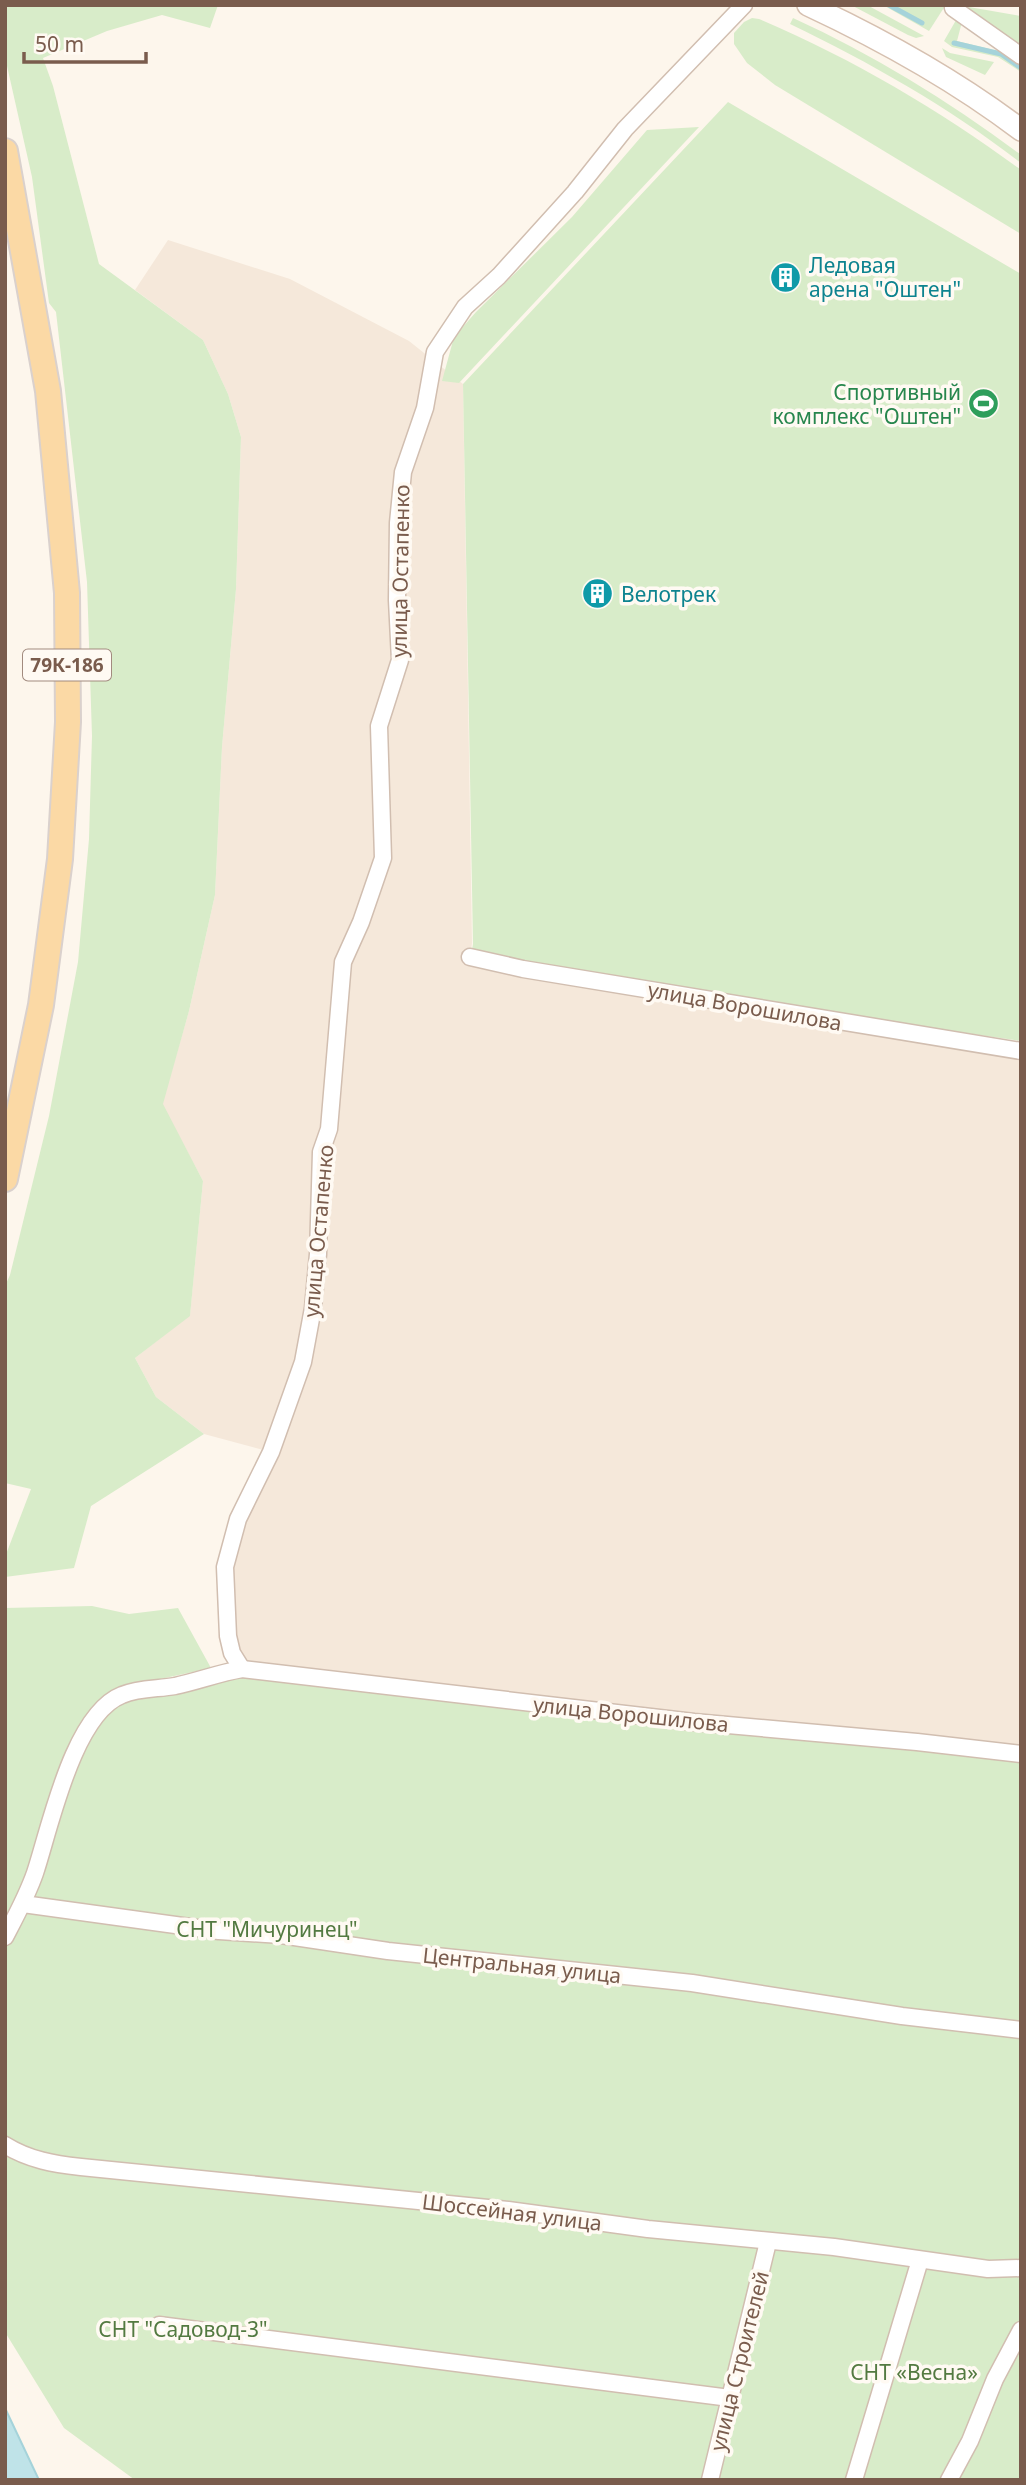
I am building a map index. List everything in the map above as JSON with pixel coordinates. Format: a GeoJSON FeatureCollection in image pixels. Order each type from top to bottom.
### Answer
{"type":"FeatureCollection","features":[{"type":"Feature","properties":{"kind":"main road"},"geometry":{"type":"LineString","coordinates":[[808,5],[901,51],[1021,130]]}},
{"type":"Feature","properties":{"kind":"main road","name":"79К-186"},"geometry":{"type":"LineString","coordinates":[[5,1179],[41,1005],[60,859],[68,722],[67,593],[48,391],[6,151]]}},
{"type":"Feature","properties":{"kind":"street","name":"улица Остапенко"},"geometry":{"type":"LineString","coordinates":[[242,1669],[232,1653],[228,1636],[225,1567],[238,1519],[271,1452],[303,1362],[313,1308],[318,1254],[321,1152],[328,1129],[343,961],[362,922],[383,858],[379,726],[400,660],[397,600],[398,523],[403,472],[425,408],[435,352],[465,307],[499,276],[575,192],[625,129],[744,5]]}},
{"type":"Feature","properties":{"kind":"street"},"geometry":{"type":"LineString","coordinates":[[953,8],[1021,56]]}},
{"type":"Feature","properties":{"kind":"street","name":"улица Ворошилова"},"geometry":{"type":"LineString","coordinates":[[470,957],[536,971],[1021,1051]]}},
{"type":"Feature","properties":{"kind":"street","name":"улица Ворошилова"},"geometry":{"type":"LineString","coordinates":[[5,1937],[23,1904],[34,1874],[58,1791],[80,1742],[99,1712],[121,1695],[194,1682],[214,1674],[242,1669],[694,1722],[1021,1754]]}},
{"type":"Feature","properties":{"kind":"street","name":"Центральная улица"},"geometry":{"type":"LineString","coordinates":[[23,1904],[219,1931],[281,1935],[388,1951],[692,1983],[902,2016],[1021,2030]]}},
{"type":"Feature","properties":{"kind":"street","name":"Шоссейная улица"},"geometry":{"type":"LineString","coordinates":[[5,2146],[18,2154],[43,2162],[68,2166],[376,2196],[768,2242],[834,2247],[988,2269],[1021,2268]]}},
{"type":"Feature","properties":{"kind":"street","name":"улица Строителей"},"geometry":{"type":"LineString","coordinates":[[710,2480],[768,2242]]}},
{"type":"Feature","properties":{"kind":"street"},"geometry":{"type":"LineString","coordinates":[[854,2480],[920,2260]]}},
{"type":"Feature","properties":{"kind":"street"},"geometry":{"type":"LineString","coordinates":[[159,2325],[730,2398]]}},
{"type":"Feature","properties":{"kind":"street"},"geometry":{"type":"LineString","coordinates":[[948,2480],[970,2441],[995,2379],[1021,2330]]}},
{"type":"Feature","properties":{"kind":"shaded area"},"geometry":{"type":"Polygon","coordinates":[[[168,240],[290,279],[409,341],[463,384],[472,943],[470,957],[1021,1051],[1021,1754],[242,1669],[232,1653],[225,1567],[271,1452],[204,1434],[156,1397],[135,1358],[190,1315],[203,1181],[162,1104],[189,1011],[215,895],[222,747],[236,589],[241,437],[228,394],[203,340],[135,290],[168,240]]]}},
{"type":"Feature","properties":{"kind":"green space"},"geometry":{"type":"Polygon","coordinates":[[[5,5],[218,5],[210,28],[162,15],[107,31],[43,58],[53,86],[99,264],[203,340],[228,394],[241,437],[236,589],[222,747],[215,895],[189,1011],[163,1104],[203,1181],[190,1316],[135,1358],[156,1397],[204,1434],[91,1506],[74,1568],[5,1577],[5,1557],[31,1489],[5,1483],[5,1286],[49,1116],[78,962],[89,839],[92,736],[87,582],[56,312],[49,303],[32,177],[5,57],[5,5]]]}},
{"type":"Feature","properties":{"kind":"green space"},"geometry":{"type":"Polygon","coordinates":[[[851,5],[867,5],[924,36],[916,38],[908,35],[851,5]]]}},
{"type":"Feature","properties":{"kind":"green space"},"geometry":{"type":"Polygon","coordinates":[[[883,5],[944,5],[945,6],[929,31],[883,5]]]}},
{"type":"Feature","properties":{"kind":"green space"},"geometry":{"type":"Polygon","coordinates":[[[969,7],[1021,16],[1021,46],[965,11],[969,7]]]}},
{"type":"Feature","properties":{"kind":"green space"},"geometry":{"type":"Polygon","coordinates":[[[959,15],[963,18],[957,41],[1002,52],[1021,65],[1021,72],[998,57],[952,47],[944,41],[959,15]]]}},
{"type":"Feature","properties":{"kind":"green space"},"geometry":{"type":"Polygon","coordinates":[[[752,18],[828,51],[894,87],[1021,170],[1021,234],[775,85],[747,63],[734,44],[734,33],[752,18]]]}},
{"type":"Feature","properties":{"kind":"green space"},"geometry":{"type":"Polygon","coordinates":[[[793,18],[853,47],[939,98],[1021,155],[1021,163],[909,88],[790,24],[793,18]]]}},
{"type":"Feature","properties":{"kind":"green space"},"geometry":{"type":"Polygon","coordinates":[[[942,48],[950,53],[994,62],[985,75],[946,57],[942,48]]]}},
{"type":"Feature","properties":{"kind":"green space"},"geometry":{"type":"Polygon","coordinates":[[[728,102],[1021,274],[1021,1041],[637,986],[471,957],[473,944],[463,384],[728,102]]]}},
{"type":"Feature","properties":{"kind":"green space"},"geometry":{"type":"Polygon","coordinates":[[[699,127],[459,383],[442,381],[454,337],[572,217],[647,130],[699,127]]]}},
{"type":"Feature","properties":{"kind":"green space","name":"СНТ \"Мичуринец\""},"geometry":{"type":"Polygon","coordinates":[[[92,1606],[129,1614],[178,1608],[211,1668],[128,1686],[214,1674],[1021,1754],[1021,2480],[135,2480],[64,2428],[5,2332],[5,1608],[92,1606]]]}},
{"type":"Feature","properties":{"kind":"water"},"geometry":{"type":"Polygon","coordinates":[[[5,2408],[39,2480],[5,2480],[5,2408]]]}},
{"type":"Feature","properties":{"kind":"waterway"},"geometry":{"type":"LineString","coordinates":[[889,5],[922,23]]}},
{"type":"Feature","properties":{"kind":"waterway"},"geometry":{"type":"LineString","coordinates":[[954,43],[1001,54],[1021,68]]}},
{"type":"Feature","properties":{"kind":"place","name":"Ледовая арена \"Оштен\""},"geometry":{"type":"Point","coordinates":[786,277]}},
{"type":"Feature","properties":{"kind":"place","name":"Спортивный комплекс \"Оштен\""},"geometry":{"type":"Point","coordinates":[984,404]}},
{"type":"Feature","properties":{"kind":"place","name":"Велотрек"},"geometry":{"type":"Point","coordinates":[598,594]}},
{"type":"Feature","properties":{"kind":"park label","name":"СНТ \"Садовод-3\""},"geometry":{"type":"Point","coordinates":[183,2329]}},
{"type":"Feature","properties":{"kind":"park label","name":"СНТ «Весна»"},"geometry":{"type":"Point","coordinates":[914,2372]}}]}
